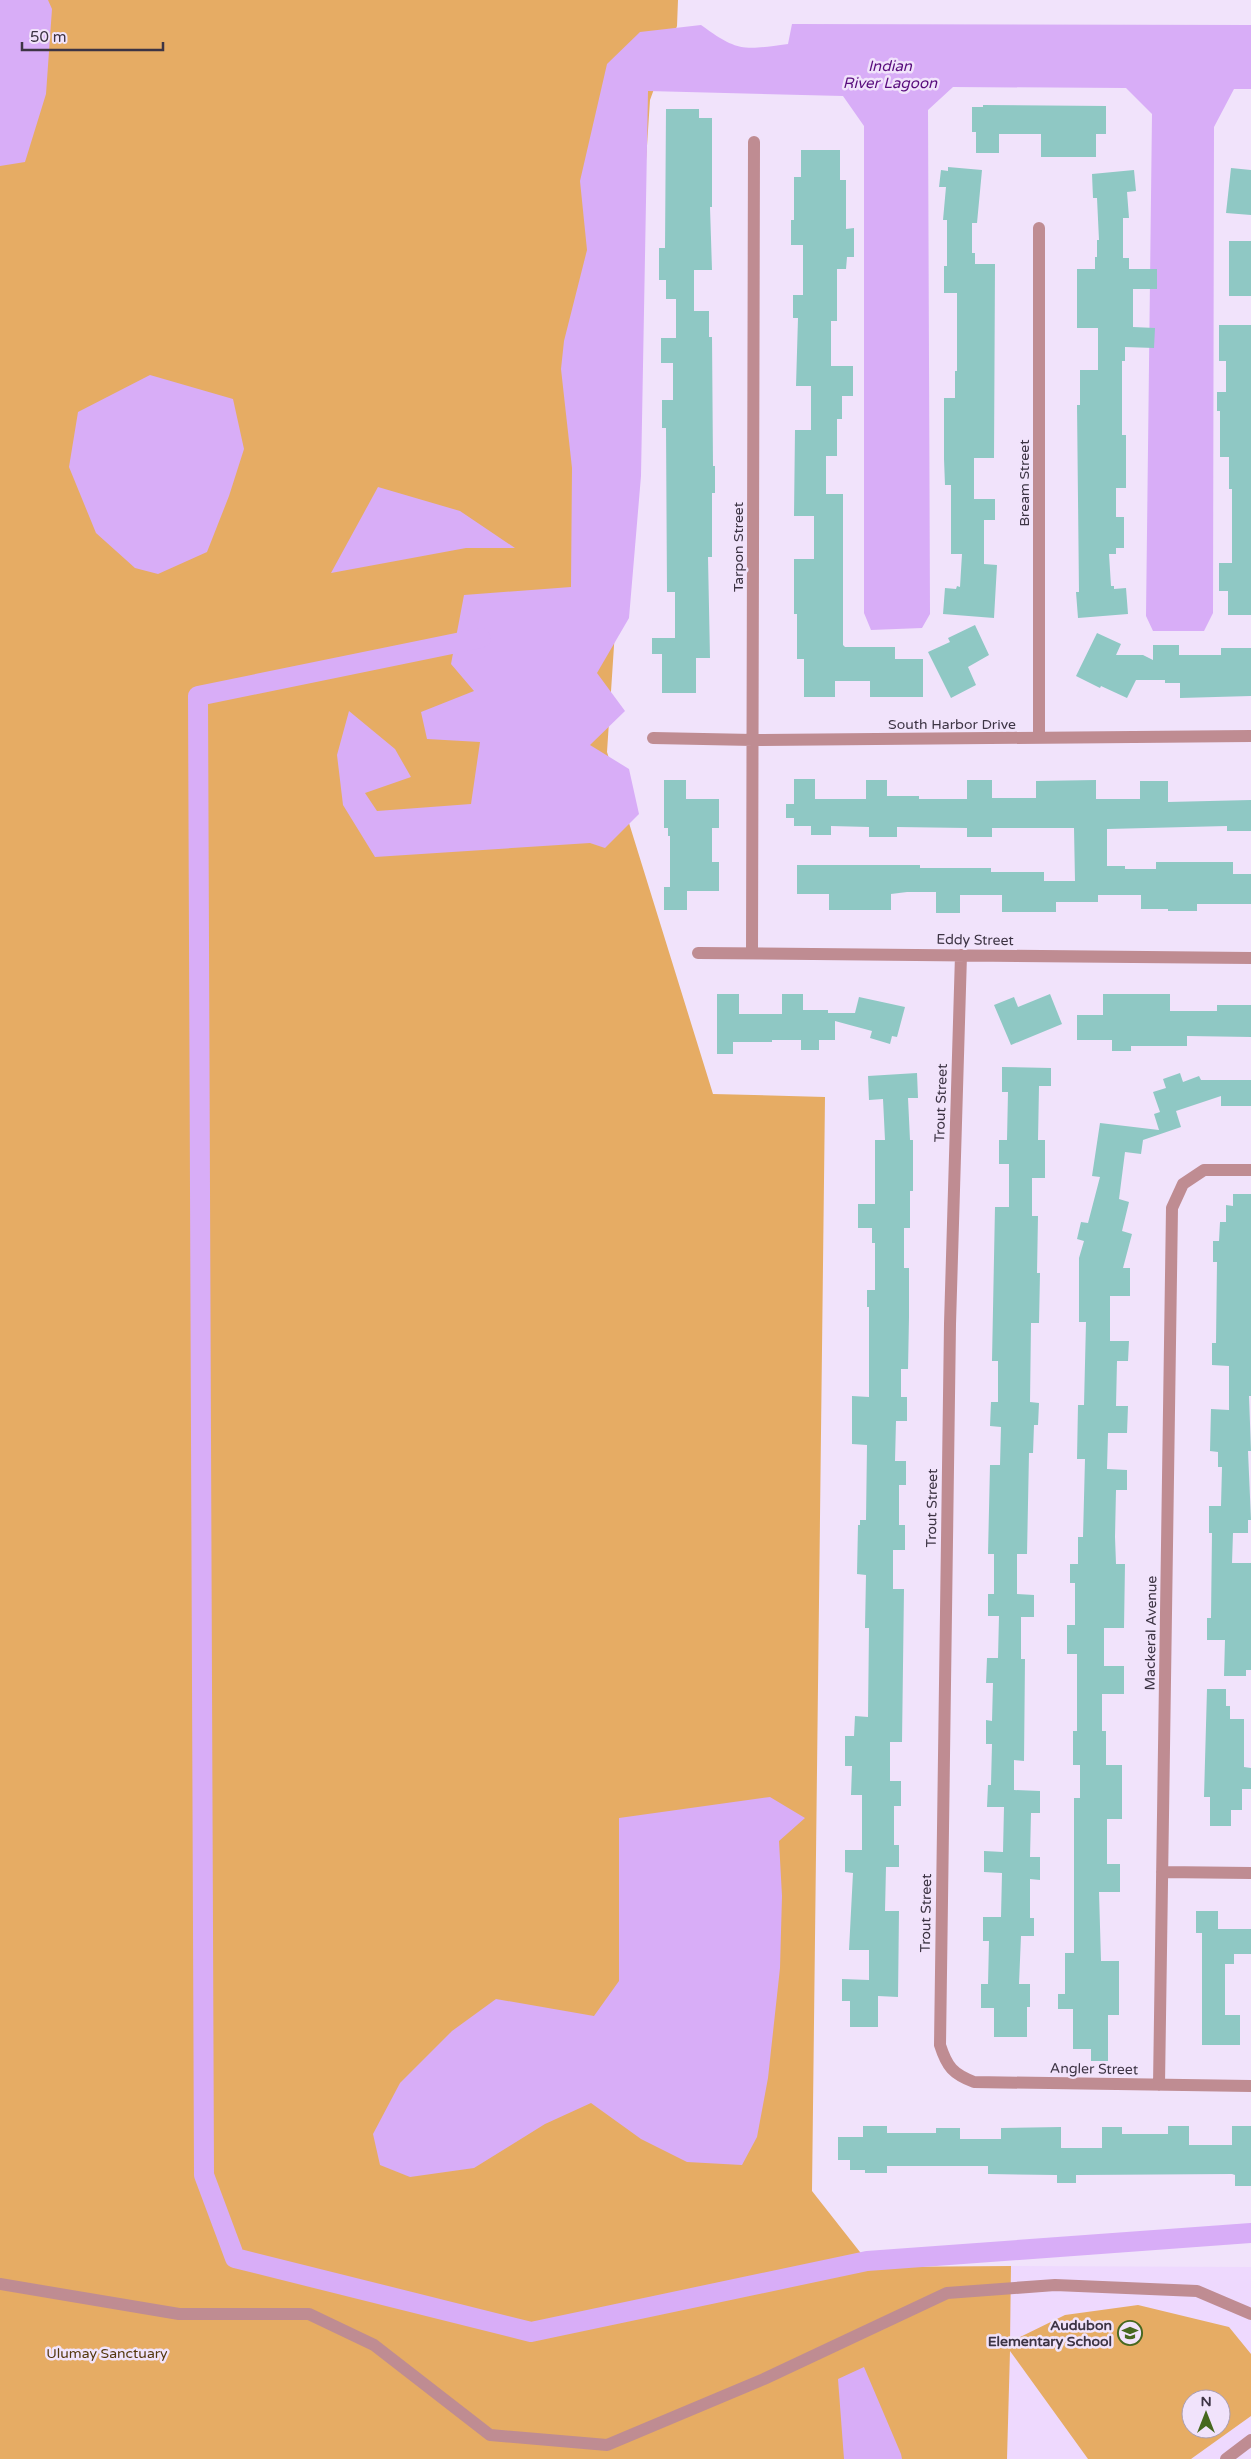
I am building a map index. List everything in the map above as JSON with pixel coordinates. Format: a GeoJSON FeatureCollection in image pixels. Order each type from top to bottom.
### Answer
{"type":"FeatureCollection","features":[{"type":"Feature","properties":{"kind":"street","name":"Tarpon Street"},"geometry":{"type":"LineString","coordinates":[[752,952],[754,142]]}},
{"type":"Feature","properties":{"kind":"street","name":"Bream Street"},"geometry":{"type":"LineString","coordinates":[[1039,228],[1039,738]]}},
{"type":"Feature","properties":{"kind":"street","name":"South Harbor Drive"},"geometry":{"type":"LineString","coordinates":[[653,738],[753,740],[1251,736]]}},
{"type":"Feature","properties":{"kind":"street","name":"Eddy Street"},"geometry":{"type":"LineString","coordinates":[[698,953],[1251,958]]}},
{"type":"Feature","properties":{"kind":"street","name":"Trout Street"},"geometry":{"type":"LineString","coordinates":[[945,2061],[940,2045],[940,1992],[950,1334],[961,955]]}},
{"type":"Feature","properties":{"kind":"street","name":"Mackeral Avenue"},"geometry":{"type":"LineString","coordinates":[[1159,2084],[1172,1208],[1183,1184],[1204,1170],[1251,1170]]}},
{"type":"Feature","properties":{"kind":"street"},"geometry":{"type":"LineString","coordinates":[[1162,1872],[1251,1872]]}},
{"type":"Feature","properties":{"kind":"street","name":"Angler Street"},"geometry":{"type":"LineString","coordinates":[[945,2061],[958,2076],[974,2082],[1251,2086]]}},
{"type":"Feature","properties":{"kind":"street"},"geometry":{"type":"LineString","coordinates":[[0,2284],[179,2314],[309,2314],[374,2345],[490,2435],[607,2445],[764,2379],[947,2293],[1054,2286],[1197,2291],[1251,2314]]}},
{"type":"Feature","properties":{"kind":"street"},"geometry":{"type":"LineString","coordinates":[[1226,2459],[1251,2440]]}},
{"type":"Feature","properties":{"kind":"shaded area","name":"Audubon Elementary School"},"geometry":{"type":"Polygon","coordinates":[[[1011,2266],[1251,2267],[1251,2459],[1007,2459],[1011,2266]]]}},
{"type":"Feature","properties":{"kind":"green space","name":"Ulumay Sanctuary"},"geometry":{"type":"Polygon","coordinates":[[[0,0],[678,0],[677,26],[650,100],[607,752],[713,1094],[825,1097],[812,2191],[867,2261],[879,2267],[1011,2266],[1010,2342],[1065,2315],[1138,2305],[1229,2327],[1251,2354],[1251,2416],[1231,2430],[1231,2389],[1181,2389],[1181,2439],[1219,2439],[1191,2459],[1088,2459],[1010,2351],[1007,2459],[0,2459],[0,0]]]}},
{"type":"Feature","properties":{"kind":"water"},"geometry":{"type":"Polygon","coordinates":[[[0,0],[48,0],[52,9],[46,94],[25,162],[0,166],[0,0]]]}},
{"type":"Feature","properties":{"kind":"water","name":"Indian River Lagoon"},"geometry":{"type":"Polygon","coordinates":[[[792,24],[1251,25],[1251,89],[1234,89],[1214,127],[1213,613],[1204,631],[1153,631],[1146,616],[1152,114],[1126,88],[953,87],[928,110],[930,614],[922,628],[871,630],[864,613],[864,126],[843,96],[648,91],[641,476],[629,618],[597,673],[625,711],[590,745],[629,769],[639,814],[605,848],[590,843],[375,857],[343,805],[337,755],[349,711],[395,749],[411,777],[365,793],[377,811],[471,804],[480,742],[427,739],[421,712],[474,691],[451,664],[464,595],[571,587],[572,468],[561,369],[564,341],[587,250],[580,181],[607,64],[640,32],[701,25],[724,40],[741,47],[750,48],[788,44],[792,24]]]}},
{"type":"Feature","properties":{"kind":"water"},"geometry":{"type":"Polygon","coordinates":[[[150,375],[233,399],[244,449],[229,496],[207,552],[158,574],[135,568],[96,533],[69,467],[78,412],[150,375]]]}},
{"type":"Feature","properties":{"kind":"water"},"geometry":{"type":"Polygon","coordinates":[[[378,487],[460,511],[515,548],[466,548],[331,573],[378,487]]]}},
{"type":"Feature","properties":{"kind":"water"},"geometry":{"type":"Polygon","coordinates":[[[770,1797],[805,1818],[779,1841],[782,1896],[780,1968],[768,2078],[757,2137],[742,2165],[687,2162],[641,2139],[591,2103],[545,2124],[474,2168],[410,2177],[380,2165],[373,2134],[400,2083],[452,2031],[496,1999],[594,2016],[619,1981],[619,1818],[770,1797]]]}},
{"type":"Feature","properties":{"kind":"water"},"geometry":{"type":"Polygon","coordinates":[[[864,2367],[902,2459],[844,2459],[838,2379],[864,2367]]]}},
{"type":"Feature","properties":{"kind":"building"},"geometry":{"type":"Polygon","coordinates":[[[983,105],[1106,106],[1106,134],[1096,134],[1096,157],[1041,157],[1041,134],[999,134],[999,153],[976,153],[976,132],[972,132],[972,107],[983,107],[983,105]]]}},
{"type":"Feature","properties":{"kind":"building"},"geometry":{"type":"Polygon","coordinates":[[[666,109],[699,109],[699,118],[712,118],[712,207],[710,207],[712,270],[694,270],[694,311],[709,311],[709,337],[712,337],[713,466],[715,466],[715,493],[712,493],[712,557],[708,557],[710,658],[696,658],[696,693],[662,693],[662,654],[652,654],[652,638],[675,638],[675,592],[667,592],[666,428],[662,428],[662,400],[673,400],[673,363],[661,363],[661,338],[676,338],[676,299],[666,299],[666,280],[659,280],[659,248],[665,248],[666,109]]]}},
{"type":"Feature","properties":{"kind":"building"},"geometry":{"type":"Polygon","coordinates":[[[801,150],[840,150],[840,180],[846,180],[846,229],[854,228],[854,257],[847,257],[846,269],[837,269],[837,321],[831,321],[831,366],[853,366],[853,396],[842,396],[842,419],[837,419],[837,456],[826,456],[826,494],[843,494],[843,645],[845,647],[895,647],[895,659],[923,659],[923,697],[870,697],[870,681],[835,681],[835,697],[804,697],[804,659],[797,659],[797,614],[794,614],[794,559],[814,559],[814,516],[794,516],[795,430],[811,430],[811,386],[796,386],[798,318],[793,318],[793,295],[803,295],[803,245],[791,245],[791,220],[794,220],[794,177],[801,177],[801,150]]]}},
{"type":"Feature","properties":{"kind":"building"},"geometry":{"type":"Polygon","coordinates":[[[948,167],[982,170],[977,223],[972,223],[972,253],[975,253],[975,264],[995,264],[994,458],[974,458],[974,499],[995,499],[995,520],[984,520],[984,564],[997,565],[994,618],[943,614],[945,588],[956,589],[957,586],[960,587],[962,554],[951,554],[951,485],[945,485],[944,459],[944,398],[955,398],[955,371],[957,371],[957,293],[944,293],[944,266],[947,266],[947,220],[943,220],[946,187],[939,187],[941,170],[948,171],[948,167]]]}},
{"type":"Feature","properties":{"kind":"building"},"geometry":{"type":"Polygon","coordinates":[[[1231,168],[1251,170],[1251,215],[1226,213],[1231,168]]]}},
{"type":"Feature","properties":{"kind":"building"},"geometry":{"type":"Polygon","coordinates":[[[1134,170],[1136,191],[1127,192],[1129,218],[1123,218],[1123,258],[1129,258],[1129,269],[1157,269],[1157,289],[1133,289],[1133,327],[1155,328],[1154,348],[1125,347],[1125,361],[1122,361],[1122,435],[1126,435],[1126,488],[1116,488],[1116,517],[1124,517],[1124,548],[1116,548],[1116,554],[1109,554],[1111,586],[1114,586],[1114,589],[1126,588],[1128,614],[1078,618],[1076,592],[1079,592],[1077,405],[1080,405],[1080,370],[1098,370],[1098,328],[1077,328],[1077,269],[1095,269],[1095,257],[1097,257],[1097,240],[1099,240],[1097,198],[1093,198],[1092,174],[1134,170]]]}},
{"type":"Feature","properties":{"kind":"building"},"geometry":{"type":"Polygon","coordinates":[[[1229,241],[1251,241],[1251,296],[1229,296],[1229,241]]]}},
{"type":"Feature","properties":{"kind":"building"},"geometry":{"type":"Polygon","coordinates":[[[1219,325],[1251,325],[1251,615],[1228,615],[1228,591],[1219,591],[1219,563],[1232,563],[1232,489],[1229,489],[1229,457],[1220,457],[1220,411],[1217,411],[1217,392],[1226,392],[1226,361],[1219,361],[1219,325]]]}},
{"type":"Feature","properties":{"kind":"building"},"geometry":{"type":"Polygon","coordinates":[[[975,625],[989,655],[968,667],[976,685],[951,698],[928,652],[950,642],[948,638],[975,625]]]}},
{"type":"Feature","properties":{"kind":"building"},"geometry":{"type":"Polygon","coordinates":[[[1097,633],[1121,644],[1116,655],[1143,655],[1153,660],[1153,645],[1179,645],[1179,655],[1221,655],[1221,648],[1251,648],[1251,696],[1180,698],[1180,683],[1165,683],[1165,680],[1136,680],[1127,698],[1101,686],[1100,688],[1076,676],[1097,633]]]}},
{"type":"Feature","properties":{"kind":"building"},"geometry":{"type":"Polygon","coordinates":[[[794,779],[815,779],[815,799],[866,799],[866,780],[887,780],[887,796],[919,796],[919,799],[967,799],[967,780],[992,780],[992,798],[1036,798],[1036,781],[1096,780],[1096,799],[1140,799],[1140,781],[1168,781],[1168,802],[1251,800],[1251,831],[1227,831],[1227,826],[1107,829],[1107,866],[1125,866],[1125,869],[1156,869],[1156,862],[1233,862],[1233,874],[1251,874],[1251,904],[1197,904],[1197,911],[1168,911],[1168,909],[1141,909],[1141,895],[1098,895],[1098,902],[1056,902],[1056,912],[1002,912],[1002,895],[960,895],[960,913],[936,913],[936,892],[907,892],[891,894],[891,910],[829,910],[829,894],[797,894],[797,865],[920,865],[920,868],[991,868],[991,872],[1044,872],[1044,881],[1075,881],[1074,828],[992,828],[992,837],[967,837],[967,828],[897,827],[897,837],[869,837],[869,827],[831,826],[831,835],[811,835],[811,826],[794,826],[794,818],[786,818],[786,804],[794,804],[794,779]]]}},
{"type":"Feature","properties":{"kind":"building"},"geometry":{"type":"Polygon","coordinates":[[[664,780],[686,780],[686,799],[719,799],[719,828],[712,828],[712,862],[719,862],[719,891],[687,891],[687,910],[664,910],[664,887],[670,887],[670,836],[668,836],[668,828],[664,828],[664,780]]]}},
{"type":"Feature","properties":{"kind":"building"},"geometry":{"type":"Polygon","coordinates":[[[717,994],[739,994],[739,1014],[782,1014],[782,994],[803,994],[803,1010],[828,1010],[828,1013],[855,1013],[859,997],[905,1007],[897,1037],[892,1036],[890,1044],[870,1038],[872,1031],[835,1021],[835,1040],[819,1040],[819,1050],[801,1050],[801,1040],[772,1040],[772,1042],[733,1042],[733,1054],[717,1054],[717,994]]]}},
{"type":"Feature","properties":{"kind":"building"},"geometry":{"type":"Polygon","coordinates":[[[1050,994],[1062,1024],[1011,1045],[994,1005],[1014,997],[1018,1007],[1050,994]]]}},
{"type":"Feature","properties":{"kind":"building"},"geometry":{"type":"Polygon","coordinates":[[[1103,994],[1170,994],[1170,1011],[1217,1011],[1217,1005],[1251,1005],[1251,1037],[1187,1036],[1187,1046],[1131,1046],[1131,1051],[1112,1051],[1112,1040],[1077,1040],[1077,1015],[1103,1015],[1103,994]]]}},
{"type":"Feature","properties":{"kind":"building"},"geometry":{"type":"Polygon","coordinates":[[[1002,1067],[1051,1068],[1051,1086],[1039,1086],[1038,1140],[1045,1140],[1045,1178],[1032,1178],[1032,1216],[1038,1216],[1037,1273],[1040,1273],[1039,1323],[1031,1323],[1030,1402],[1039,1403],[1038,1425],[1034,1425],[1033,1453],[1029,1453],[1027,1554],[1017,1554],[1017,1594],[1034,1595],[1034,1617],[1021,1617],[1021,1659],[1025,1659],[1024,1761],[1014,1760],[1014,1790],[1040,1791],[1040,1813],[1031,1813],[1030,1857],[1040,1857],[1040,1880],[1030,1879],[1030,1918],[1034,1918],[1034,1936],[1021,1936],[1019,1984],[1030,1984],[1030,2007],[1027,2007],[1027,2037],[994,2037],[994,2008],[981,2008],[981,1984],[988,1984],[989,1941],[983,1941],[983,1917],[1001,1917],[1002,1873],[984,1872],[984,1851],[1003,1852],[1004,1807],[987,1807],[988,1785],[991,1785],[992,1744],[986,1744],[986,1720],[992,1721],[993,1683],[986,1683],[987,1658],[998,1658],[999,1616],[988,1616],[988,1594],[994,1594],[994,1554],[988,1554],[990,1465],[1000,1465],[1001,1427],[990,1426],[991,1402],[998,1402],[998,1361],[992,1361],[995,1207],[1009,1207],[1009,1164],[999,1164],[999,1140],[1007,1140],[1008,1092],[1002,1092],[1002,1067]]]}},
{"type":"Feature","properties":{"kind":"building"},"geometry":{"type":"Polygon","coordinates":[[[917,1073],[918,1098],[908,1098],[910,1140],[913,1140],[913,1191],[910,1191],[910,1228],[904,1228],[904,1268],[909,1268],[909,1317],[908,1369],[901,1369],[901,1397],[907,1397],[907,1421],[896,1421],[895,1461],[906,1461],[906,1485],[899,1485],[899,1525],[905,1525],[905,1550],[893,1550],[893,1589],[904,1589],[902,1742],[890,1742],[890,1781],[901,1781],[901,1806],[894,1806],[894,1845],[899,1845],[899,1867],[886,1867],[885,1911],[899,1911],[898,1997],[878,1996],[878,2027],[850,2027],[850,2001],[842,2001],[842,1979],[869,1980],[869,1950],[849,1950],[853,1873],[845,1872],[845,1850],[862,1850],[862,1795],[851,1795],[852,1766],[845,1766],[845,1736],[854,1736],[855,1716],[868,1717],[869,1628],[865,1628],[866,1575],[857,1574],[858,1525],[860,1525],[860,1520],[866,1520],[867,1445],[852,1444],[852,1396],[869,1397],[869,1307],[867,1307],[867,1290],[875,1290],[875,1243],[872,1243],[872,1228],[858,1228],[858,1204],[875,1204],[875,1140],[885,1140],[883,1099],[869,1100],[868,1076],[917,1073]]]}},
{"type":"Feature","properties":{"kind":"building"},"geometry":{"type":"Polygon","coordinates":[[[1180,1073],[1183,1082],[1199,1076],[1201,1080],[1251,1080],[1251,1106],[1221,1106],[1221,1096],[1176,1111],[1181,1127],[1143,1140],[1141,1154],[1125,1152],[1119,1199],[1129,1202],[1122,1231],[1132,1234],[1123,1268],[1130,1268],[1130,1296],[1110,1296],[1110,1341],[1129,1341],[1128,1361],[1117,1361],[1116,1406],[1128,1406],[1127,1433],[1108,1433],[1107,1469],[1127,1470],[1127,1490],[1116,1490],[1115,1537],[1116,1564],[1125,1564],[1124,1628],[1104,1628],[1104,1666],[1124,1666],[1124,1694],[1102,1694],[1102,1731],[1106,1731],[1106,1765],[1122,1765],[1122,1819],[1107,1819],[1107,1864],[1120,1864],[1120,1892],[1099,1892],[1101,1961],[1119,1961],[1119,2015],[1108,2015],[1108,2061],[1091,2061],[1091,2049],[1073,2049],[1073,2009],[1058,2009],[1058,1994],[1065,1994],[1065,1953],[1074,1953],[1074,1798],[1080,1798],[1080,1765],[1073,1765],[1073,1731],[1077,1731],[1077,1654],[1067,1654],[1067,1625],[1075,1625],[1075,1583],[1070,1583],[1070,1564],[1078,1564],[1078,1537],[1083,1537],[1085,1459],[1077,1459],[1078,1405],[1084,1405],[1086,1322],[1079,1322],[1079,1258],[1084,1241],[1077,1239],[1081,1222],[1088,1223],[1100,1177],[1092,1176],[1100,1123],[1159,1130],[1154,1114],[1160,1112],[1153,1092],[1166,1088],[1163,1079],[1180,1073]]]}},
{"type":"Feature","properties":{"kind":"building"},"geometry":{"type":"Polygon","coordinates":[[[1233,1194],[1251,1194],[1251,1396],[1249,1396],[1251,1451],[1248,1451],[1251,1520],[1248,1520],[1248,1533],[1233,1533],[1232,1563],[1251,1563],[1251,1670],[1246,1670],[1246,1676],[1224,1676],[1225,1640],[1207,1640],[1207,1618],[1211,1618],[1212,1533],[1209,1533],[1209,1506],[1221,1506],[1222,1467],[1218,1467],[1218,1452],[1210,1451],[1211,1409],[1229,1410],[1229,1366],[1212,1365],[1212,1343],[1216,1343],[1217,1262],[1213,1262],[1213,1241],[1219,1241],[1220,1222],[1226,1222],[1226,1205],[1233,1206],[1233,1194]]]}},
{"type":"Feature","properties":{"kind":"building"},"geometry":{"type":"Polygon","coordinates":[[[1207,1689],[1226,1689],[1226,1706],[1230,1706],[1230,1719],[1244,1719],[1244,1767],[1251,1768],[1251,1789],[1242,1789],[1242,1810],[1231,1810],[1231,1826],[1210,1826],[1210,1797],[1204,1797],[1207,1689]]]}},
{"type":"Feature","properties":{"kind":"building"},"geometry":{"type":"Polygon","coordinates":[[[1196,1911],[1218,1911],[1218,1929],[1251,1929],[1251,1954],[1234,1954],[1234,1964],[1225,1964],[1225,2015],[1240,2015],[1240,2045],[1202,2045],[1202,1933],[1196,1933],[1196,1911]]]}},
{"type":"Feature","properties":{"kind":"building"},"geometry":{"type":"Polygon","coordinates":[[[863,2126],[887,2126],[887,2133],[936,2133],[936,2128],[960,2128],[960,2139],[1001,2139],[1001,2128],[1061,2127],[1061,2148],[1102,2148],[1102,2127],[1122,2127],[1122,2134],[1168,2134],[1168,2126],[1189,2126],[1189,2145],[1232,2145],[1232,2126],[1251,2126],[1251,2186],[1235,2186],[1235,2175],[1232,2174],[1076,2175],[1076,2183],[1057,2183],[1057,2175],[988,2174],[988,2166],[887,2166],[887,2173],[865,2173],[865,2170],[850,2170],[850,2160],[838,2160],[838,2137],[863,2137],[863,2126]]]}},
{"type":"Feature","properties":{"kind":"waterway"},"geometry":{"type":"LineString","coordinates":[[481,638],[198,696],[204,2175],[235,2258],[531,2332],[867,2261],[1251,2233]]}},
{"type":"Feature","properties":{"kind":"place","name":"Audubon Elementary School"},"geometry":{"type":"Point","coordinates":[1130,2333]}}]}
